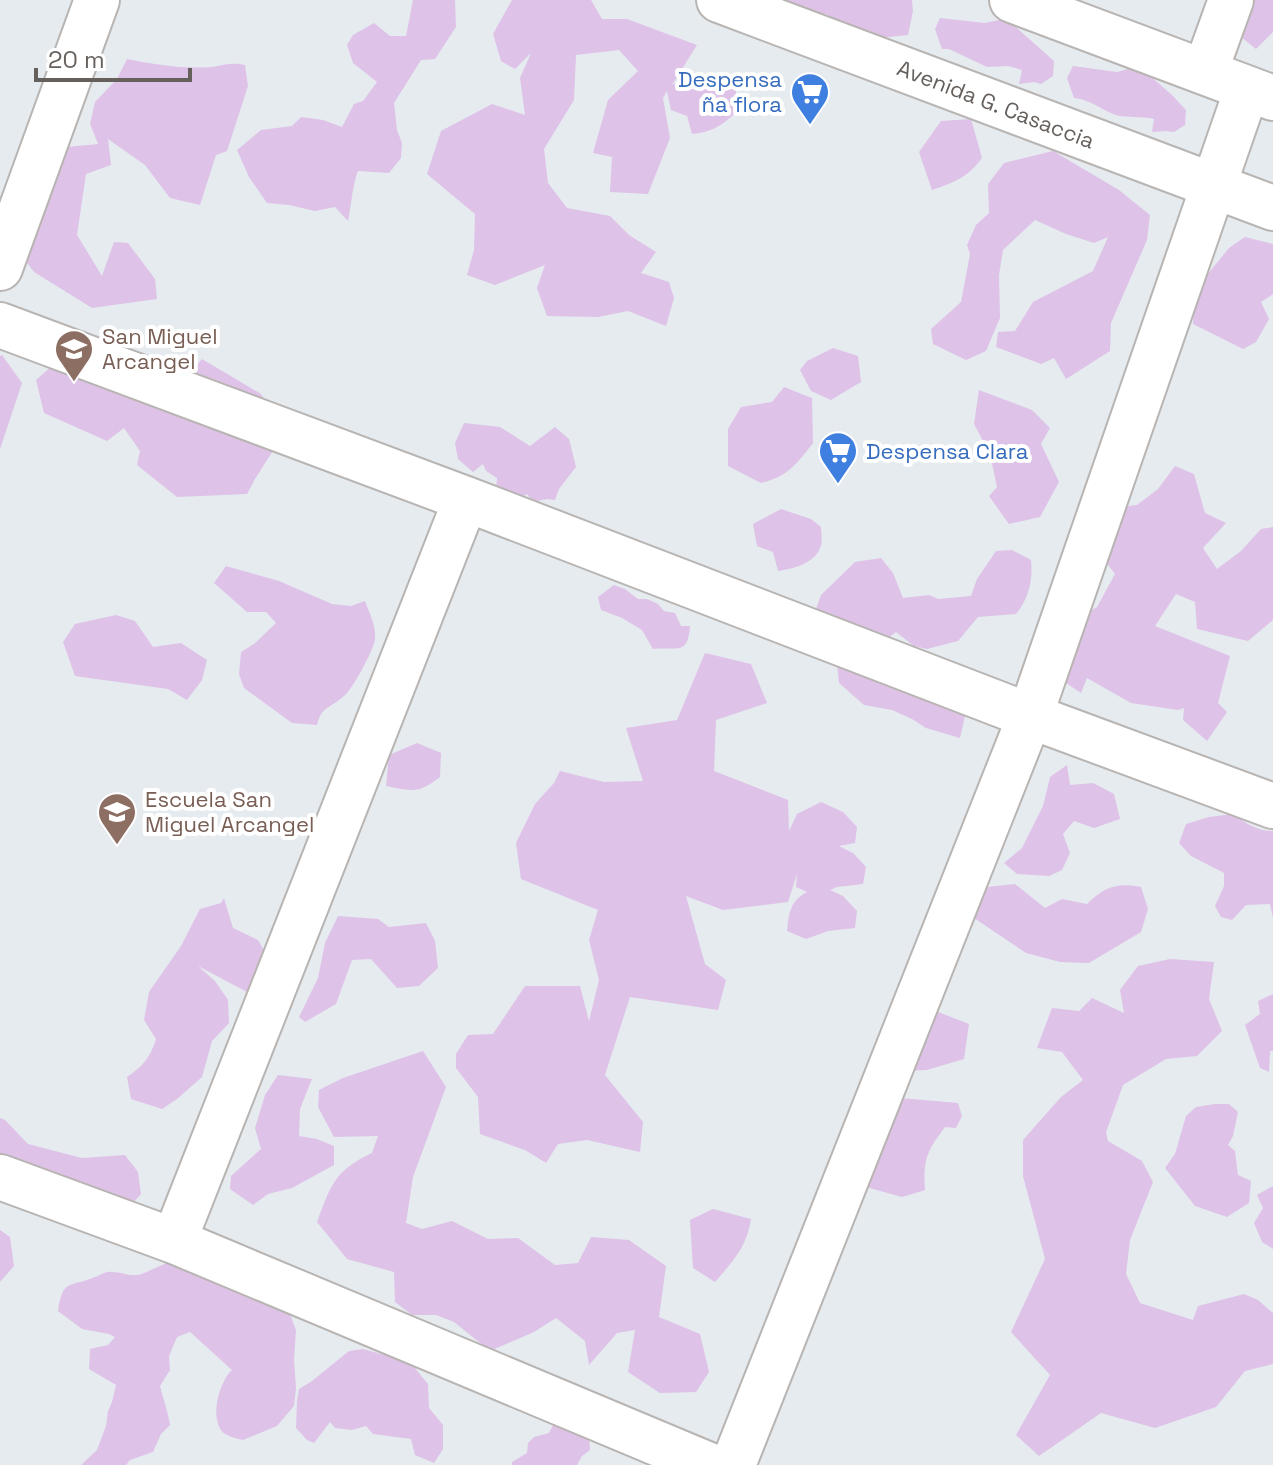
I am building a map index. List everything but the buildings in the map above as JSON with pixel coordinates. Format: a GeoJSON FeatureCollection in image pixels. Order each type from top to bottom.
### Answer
{"type":"FeatureCollection","features":[{"type":"Feature","properties":{"kind":"street"},"geometry":{"type":"LineString","coordinates":[[0,268],[97,0]]}},
{"type":"Feature","properties":{"kind":"street","name":"Avenida G. Casaccia"},"geometry":{"type":"LineString","coordinates":[[719,0],[1273,208]]}},
{"type":"Feature","properties":{"kind":"street"},"geometry":{"type":"LineString","coordinates":[[733,1465],[1030,716],[1213,186],[1260,93],[1012,0]]}},
{"type":"Feature","properties":{"kind":"street"},"geometry":{"type":"LineString","coordinates":[[1205,72],[1231,0]]}},
{"type":"Feature","properties":{"kind":"street"},"geometry":{"type":"LineString","coordinates":[[0,325],[1273,806]]}},
{"type":"Feature","properties":{"kind":"street"},"geometry":{"type":"LineString","coordinates":[[174,1241],[466,499]]}},
{"type":"Feature","properties":{"kind":"street"},"geometry":{"type":"LineString","coordinates":[[0,1177],[174,1241],[709,1465]]}},
{"type":"Feature","properties":{"kind":"shaded area"},"geometry":{"type":"Polygon","coordinates":[[[413,0],[455,0],[456,27],[435,59],[421,60],[394,103],[402,143],[401,158],[389,173],[358,171],[348,221],[335,207],[315,211],[267,203],[249,177],[237,150],[261,130],[292,126],[301,117],[342,127],[354,104],[363,101],[377,82],[353,63],[347,45],[353,35],[374,23],[390,36],[406,36],[413,0]]]}},
{"type":"Feature","properties":{"kind":"shaded area"},"geometry":{"type":"Polygon","coordinates":[[[512,0],[591,0],[602,19],[627,19],[697,45],[672,85],[695,73],[726,83],[736,91],[736,112],[716,128],[692,134],[687,116],[671,110],[667,91],[663,98],[670,138],[648,194],[610,192],[612,157],[593,153],[608,100],[638,71],[619,50],[576,55],[574,100],[544,149],[548,183],[567,208],[610,216],[629,235],[656,252],[641,273],[669,282],[674,298],[666,326],[628,311],[598,317],[547,316],[537,288],[545,265],[495,285],[467,275],[474,250],[475,214],[427,174],[441,131],[492,104],[525,115],[520,78],[531,53],[515,69],[501,61],[493,34],[512,0]]]}},
{"type":"Feature","properties":{"kind":"shaded area"},"geometry":{"type":"Polygon","coordinates":[[[773,0],[912,0],[913,11],[908,35],[869,39],[837,29],[827,14],[805,17],[773,0]]]}},
{"type":"Feature","properties":{"kind":"shaded area"},"geometry":{"type":"Polygon","coordinates":[[[1232,0],[1273,0],[1273,32],[1256,49],[1230,28],[1232,0]]]}},
{"type":"Feature","properties":{"kind":"shaded area"},"geometry":{"type":"Polygon","coordinates":[[[940,18],[985,23],[1008,20],[1054,61],[1053,76],[1041,84],[1019,84],[1022,70],[1008,66],[987,67],[949,49],[942,49],[935,29],[940,18]]]}},
{"type":"Feature","properties":{"kind":"shaded area"},"geometry":{"type":"Polygon","coordinates":[[[127,59],[180,67],[245,65],[248,86],[227,151],[216,155],[200,205],[170,198],[145,165],[108,139],[111,165],[86,174],[77,235],[102,276],[114,242],[128,243],[155,279],[157,299],[92,308],[34,272],[19,252],[34,215],[47,207],[13,185],[66,147],[98,144],[90,124],[95,102],[117,79],[127,59]]]}},
{"type":"Feature","properties":{"kind":"shaded area"},"geometry":{"type":"Polygon","coordinates":[[[1073,66],[1117,72],[1141,68],[1186,110],[1185,125],[1174,132],[1152,132],[1154,119],[1116,115],[1074,98],[1067,78],[1073,66]]]}},
{"type":"Feature","properties":{"kind":"shaded area"},"geometry":{"type":"Polygon","coordinates":[[[971,119],[982,158],[960,178],[932,190],[919,152],[941,121],[971,119]]]}},
{"type":"Feature","properties":{"kind":"shaded area"},"geometry":{"type":"Polygon","coordinates":[[[1053,151],[1119,190],[1150,215],[1147,240],[1111,323],[1110,351],[1066,379],[1054,358],[1041,364],[996,347],[998,332],[1015,331],[1033,302],[1093,271],[1108,237],[1094,243],[1035,220],[1003,250],[999,275],[1000,318],[986,351],[966,360],[933,344],[931,329],[961,302],[970,254],[967,245],[976,225],[989,213],[988,184],[1004,163],[1053,151]]]}},
{"type":"Feature","properties":{"kind":"shaded area"},"geometry":{"type":"Polygon","coordinates":[[[1245,237],[1273,244],[1273,294],[1261,302],[1269,319],[1256,342],[1243,349],[1193,324],[1194,291],[1229,248],[1245,237]]]}},
{"type":"Feature","properties":{"kind":"shaded area"},"geometry":{"type":"Polygon","coordinates":[[[833,348],[858,356],[861,382],[831,400],[811,391],[800,370],[807,361],[833,348]]]}},
{"type":"Feature","properties":{"kind":"shaded area"},"geometry":{"type":"Polygon","coordinates":[[[0,356],[22,383],[0,449],[0,356]]]}},
{"type":"Feature","properties":{"kind":"shaded area"},"geometry":{"type":"Polygon","coordinates":[[[62,357],[170,396],[202,359],[261,394],[274,413],[276,446],[247,494],[177,497],[137,465],[140,451],[124,428],[107,441],[44,413],[36,380],[62,357]]]}},
{"type":"Feature","properties":{"kind":"shaded area"},"geometry":{"type":"Polygon","coordinates":[[[784,387],[812,398],[813,443],[785,473],[761,483],[728,466],[728,429],[741,407],[772,402],[784,387]]]}},
{"type":"Feature","properties":{"kind":"shaded area"},"geometry":{"type":"Polygon","coordinates":[[[979,390],[1032,410],[1050,428],[1041,444],[1059,482],[1040,517],[1009,524],[989,496],[997,487],[990,454],[974,424],[979,390]]]}},
{"type":"Feature","properties":{"kind":"shaded area"},"geometry":{"type":"Polygon","coordinates":[[[464,423],[500,427],[530,446],[555,427],[569,439],[576,467],[559,489],[555,500],[533,502],[527,494],[520,498],[496,491],[497,478],[486,471],[483,464],[473,472],[458,459],[455,443],[464,423]]]}},
{"type":"Feature","properties":{"kind":"shaded area"},"geometry":{"type":"Polygon","coordinates":[[[1175,466],[1194,474],[1205,513],[1226,523],[1203,548],[1217,569],[1241,551],[1261,529],[1273,527],[1273,620],[1248,641],[1197,629],[1195,602],[1176,594],[1155,626],[1230,656],[1218,703],[1227,712],[1207,741],[1183,720],[1184,708],[1178,710],[1131,703],[1087,678],[1081,693],[1057,677],[1084,615],[1097,607],[1115,574],[1105,561],[1119,507],[1137,505],[1158,489],[1175,466]]]}},
{"type":"Feature","properties":{"kind":"shaded area"},"geometry":{"type":"Polygon","coordinates":[[[781,509],[811,519],[821,527],[822,541],[817,554],[808,562],[778,571],[773,552],[757,546],[753,524],[781,509]]]}},
{"type":"Feature","properties":{"kind":"shaded area"},"geometry":{"type":"Polygon","coordinates":[[[1012,550],[1031,560],[1031,582],[1016,614],[978,617],[958,641],[927,649],[914,646],[896,632],[878,646],[827,644],[816,609],[821,595],[855,562],[881,558],[893,573],[903,598],[929,595],[938,599],[971,596],[977,579],[996,551],[1012,550]]]}},
{"type":"Feature","properties":{"kind":"shaded area"},"geometry":{"type":"Polygon","coordinates":[[[226,566],[279,581],[332,604],[351,606],[365,601],[374,628],[372,650],[350,690],[325,710],[317,725],[292,723],[244,688],[239,674],[241,652],[276,623],[266,612],[247,612],[214,583],[226,566]]]}},
{"type":"Feature","properties":{"kind":"shaded area"},"geometry":{"type":"Polygon","coordinates":[[[614,585],[638,599],[658,604],[664,611],[675,613],[681,626],[690,626],[687,642],[679,648],[653,649],[642,630],[601,610],[598,597],[614,585]]]}},
{"type":"Feature","properties":{"kind":"shaded area"},"geometry":{"type":"Polygon","coordinates":[[[116,615],[135,621],[153,647],[181,643],[207,660],[202,680],[187,700],[168,689],[75,676],[63,642],[75,624],[116,615]]]}},
{"type":"Feature","properties":{"kind":"shaded area"},"geometry":{"type":"Polygon","coordinates":[[[705,653],[751,664],[767,703],[716,720],[714,771],[788,800],[789,831],[797,814],[821,802],[843,812],[857,827],[855,843],[839,846],[853,853],[866,867],[863,884],[830,890],[843,896],[857,911],[855,928],[828,931],[806,939],[787,931],[791,908],[807,892],[796,887],[797,874],[788,902],[723,910],[686,896],[705,964],[726,980],[718,1010],[630,997],[605,1075],[643,1122],[640,1152],[587,1140],[558,1144],[546,1163],[525,1150],[480,1134],[478,1097],[456,1068],[456,1054],[468,1035],[493,1034],[525,986],[580,986],[589,1021],[599,980],[589,940],[598,910],[521,879],[516,843],[535,804],[554,783],[560,771],[604,782],[643,781],[626,728],[677,720],[705,653]]]}},
{"type":"Feature","properties":{"kind":"shaded area"},"geometry":{"type":"Polygon","coordinates":[[[836,655],[943,699],[965,716],[960,738],[926,728],[892,710],[864,705],[839,683],[836,655]]]}},
{"type":"Feature","properties":{"kind":"shaded area"},"geometry":{"type":"Polygon","coordinates":[[[417,743],[441,753],[440,777],[414,790],[386,786],[389,755],[417,743]]]}},
{"type":"Feature","properties":{"kind":"shaded area"},"geometry":{"type":"Polygon","coordinates":[[[1067,765],[1070,785],[1093,783],[1114,794],[1120,819],[1094,828],[1074,821],[1063,834],[1070,853],[1062,870],[1049,876],[1017,874],[1004,863],[1022,848],[1043,806],[1050,777],[1067,765]]]}},
{"type":"Feature","properties":{"kind":"shaded area"},"geometry":{"type":"Polygon","coordinates":[[[1233,814],[1256,828],[1273,831],[1273,918],[1270,904],[1246,905],[1232,920],[1221,917],[1215,906],[1224,886],[1224,873],[1191,856],[1179,843],[1186,824],[1233,814]]]}},
{"type":"Feature","properties":{"kind":"shaded area"},"geometry":{"type":"Polygon","coordinates":[[[1015,884],[1045,908],[1062,899],[1087,904],[1099,893],[1118,886],[1141,887],[1148,909],[1141,932],[1089,963],[1060,962],[1026,953],[974,918],[977,888],[1015,884]]]}},
{"type":"Feature","properties":{"kind":"shaded area"},"geometry":{"type":"Polygon","coordinates":[[[224,898],[233,928],[258,940],[270,961],[247,992],[198,966],[215,981],[228,1000],[229,1023],[212,1041],[202,1077],[162,1109],[131,1099],[127,1077],[145,1061],[156,1039],[144,1020],[149,992],[181,946],[200,909],[221,903],[224,898]]]}},
{"type":"Feature","properties":{"kind":"shaded area"},"geometry":{"type":"Polygon","coordinates":[[[338,916],[378,919],[389,927],[426,923],[435,941],[438,968],[419,986],[397,988],[371,959],[352,960],[336,1004],[305,1022],[299,1017],[318,978],[325,943],[338,916]]]}},
{"type":"Feature","properties":{"kind":"shaded area"},"geometry":{"type":"Polygon","coordinates":[[[1170,959],[1214,962],[1209,999],[1222,1031],[1197,1056],[1166,1059],[1123,1085],[1106,1132],[1108,1141],[1142,1161],[1153,1182],[1130,1240],[1126,1274],[1140,1303],[1193,1320],[1198,1306],[1244,1294],[1258,1300],[1273,1313],[1273,1364],[1245,1371],[1216,1407],[1155,1428],[1101,1413],[1039,1456],[1016,1435],[1050,1375],[1011,1332],[1045,1259],[1023,1176],[1023,1140],[1061,1097],[1083,1080],[1062,1052],[1037,1048],[1052,1008],[1079,1011],[1092,998],[1124,1013],[1120,990],[1138,966],[1170,959]]]}},
{"type":"Feature","properties":{"kind":"shaded area"},"geometry":{"type":"Polygon","coordinates":[[[1273,994],[1273,1051],[1270,1051],[1269,1072],[1260,1068],[1245,1025],[1260,1014],[1258,1001],[1273,994]]]}},
{"type":"Feature","properties":{"kind":"shaded area"},"geometry":{"type":"Polygon","coordinates":[[[928,1008],[969,1024],[964,1059],[927,1070],[904,1071],[928,1008]]]}},
{"type":"Feature","properties":{"kind":"shaded area"},"geometry":{"type":"Polygon","coordinates":[[[423,1051],[446,1087],[413,1177],[406,1223],[422,1229],[452,1221],[488,1239],[518,1238],[555,1265],[578,1263],[591,1237],[629,1240],[666,1266],[659,1317],[700,1334],[709,1372],[696,1392],[660,1393],[628,1372],[635,1330],[617,1333],[589,1365],[585,1341],[556,1318],[534,1332],[490,1351],[454,1322],[436,1315],[412,1315],[395,1302],[394,1272],[347,1259],[317,1222],[336,1180],[349,1166],[372,1153],[378,1136],[334,1137],[318,1107],[319,1090],[343,1078],[423,1051]]]}},
{"type":"Feature","properties":{"kind":"shaded area"},"geometry":{"type":"Polygon","coordinates":[[[278,1075],[312,1079],[300,1109],[299,1136],[334,1146],[334,1165],[292,1188],[268,1194],[253,1205],[230,1189],[231,1176],[261,1149],[255,1128],[265,1095],[278,1075]]]}},
{"type":"Feature","properties":{"kind":"shaded area"},"geometry":{"type":"Polygon","coordinates":[[[900,1098],[958,1103],[962,1116],[956,1128],[945,1127],[930,1149],[925,1170],[925,1190],[902,1197],[866,1187],[900,1098]]]}},
{"type":"Feature","properties":{"kind":"shaded area"},"geometry":{"type":"Polygon","coordinates":[[[1229,1104],[1238,1112],[1228,1145],[1235,1151],[1238,1175],[1251,1181],[1249,1203],[1227,1217],[1195,1206],[1165,1168],[1175,1154],[1186,1116],[1196,1107],[1229,1104]]]}},
{"type":"Feature","properties":{"kind":"shaded area"},"geometry":{"type":"Polygon","coordinates":[[[0,1118],[28,1144],[82,1158],[125,1155],[138,1172],[141,1194],[124,1213],[0,1160],[0,1118]]]}},
{"type":"Feature","properties":{"kind":"shaded area"},"geometry":{"type":"Polygon","coordinates":[[[1273,1186],[1273,1249],[1262,1242],[1254,1223],[1263,1208],[1257,1195],[1273,1186]]]}},
{"type":"Feature","properties":{"kind":"shaded area"},"geometry":{"type":"Polygon","coordinates":[[[713,1209],[751,1219],[743,1246],[715,1282],[693,1268],[690,1220],[713,1209]]]}},
{"type":"Feature","properties":{"kind":"shaded area"},"geometry":{"type":"Polygon","coordinates":[[[0,1230],[10,1237],[14,1266],[0,1282],[0,1230]]]}},
{"type":"Feature","properties":{"kind":"shaded area"},"geometry":{"type":"Polygon","coordinates":[[[172,1261],[288,1309],[296,1330],[294,1406],[277,1426],[243,1440],[225,1434],[220,1428],[216,1411],[223,1383],[232,1370],[190,1332],[177,1337],[169,1356],[170,1370],[160,1386],[170,1425],[161,1434],[153,1452],[130,1460],[126,1465],[81,1465],[97,1450],[116,1385],[89,1369],[90,1349],[108,1345],[115,1337],[82,1329],[58,1311],[62,1293],[69,1286],[105,1273],[140,1275],[172,1261]]]}},
{"type":"Feature","properties":{"kind":"shaded area"},"geometry":{"type":"Polygon","coordinates":[[[363,1349],[410,1362],[428,1384],[429,1408],[443,1425],[443,1449],[434,1463],[415,1455],[411,1439],[373,1434],[366,1426],[352,1430],[335,1428],[330,1422],[314,1443],[296,1428],[299,1389],[349,1351],[363,1349]]]}},
{"type":"Feature","properties":{"kind":"shaded area"},"geometry":{"type":"Polygon","coordinates":[[[555,1421],[589,1435],[590,1450],[577,1465],[512,1465],[527,1453],[528,1443],[534,1437],[549,1433],[555,1421]]]}},
{"type":"Feature","properties":{"kind":"place","name":"Despensa ña flora"},"geometry":{"type":"Point","coordinates":[810,126]}},
{"type":"Feature","properties":{"kind":"place","name":"San Miguel Arcangel"},"geometry":{"type":"Point","coordinates":[74,383]}},
{"type":"Feature","properties":{"kind":"place","name":"Despensa Clara"},"geometry":{"type":"Point","coordinates":[838,485]}},
{"type":"Feature","properties":{"kind":"place","name":"Escuela San Miguel Arcangel"},"geometry":{"type":"Point","coordinates":[117,846]}}]}
